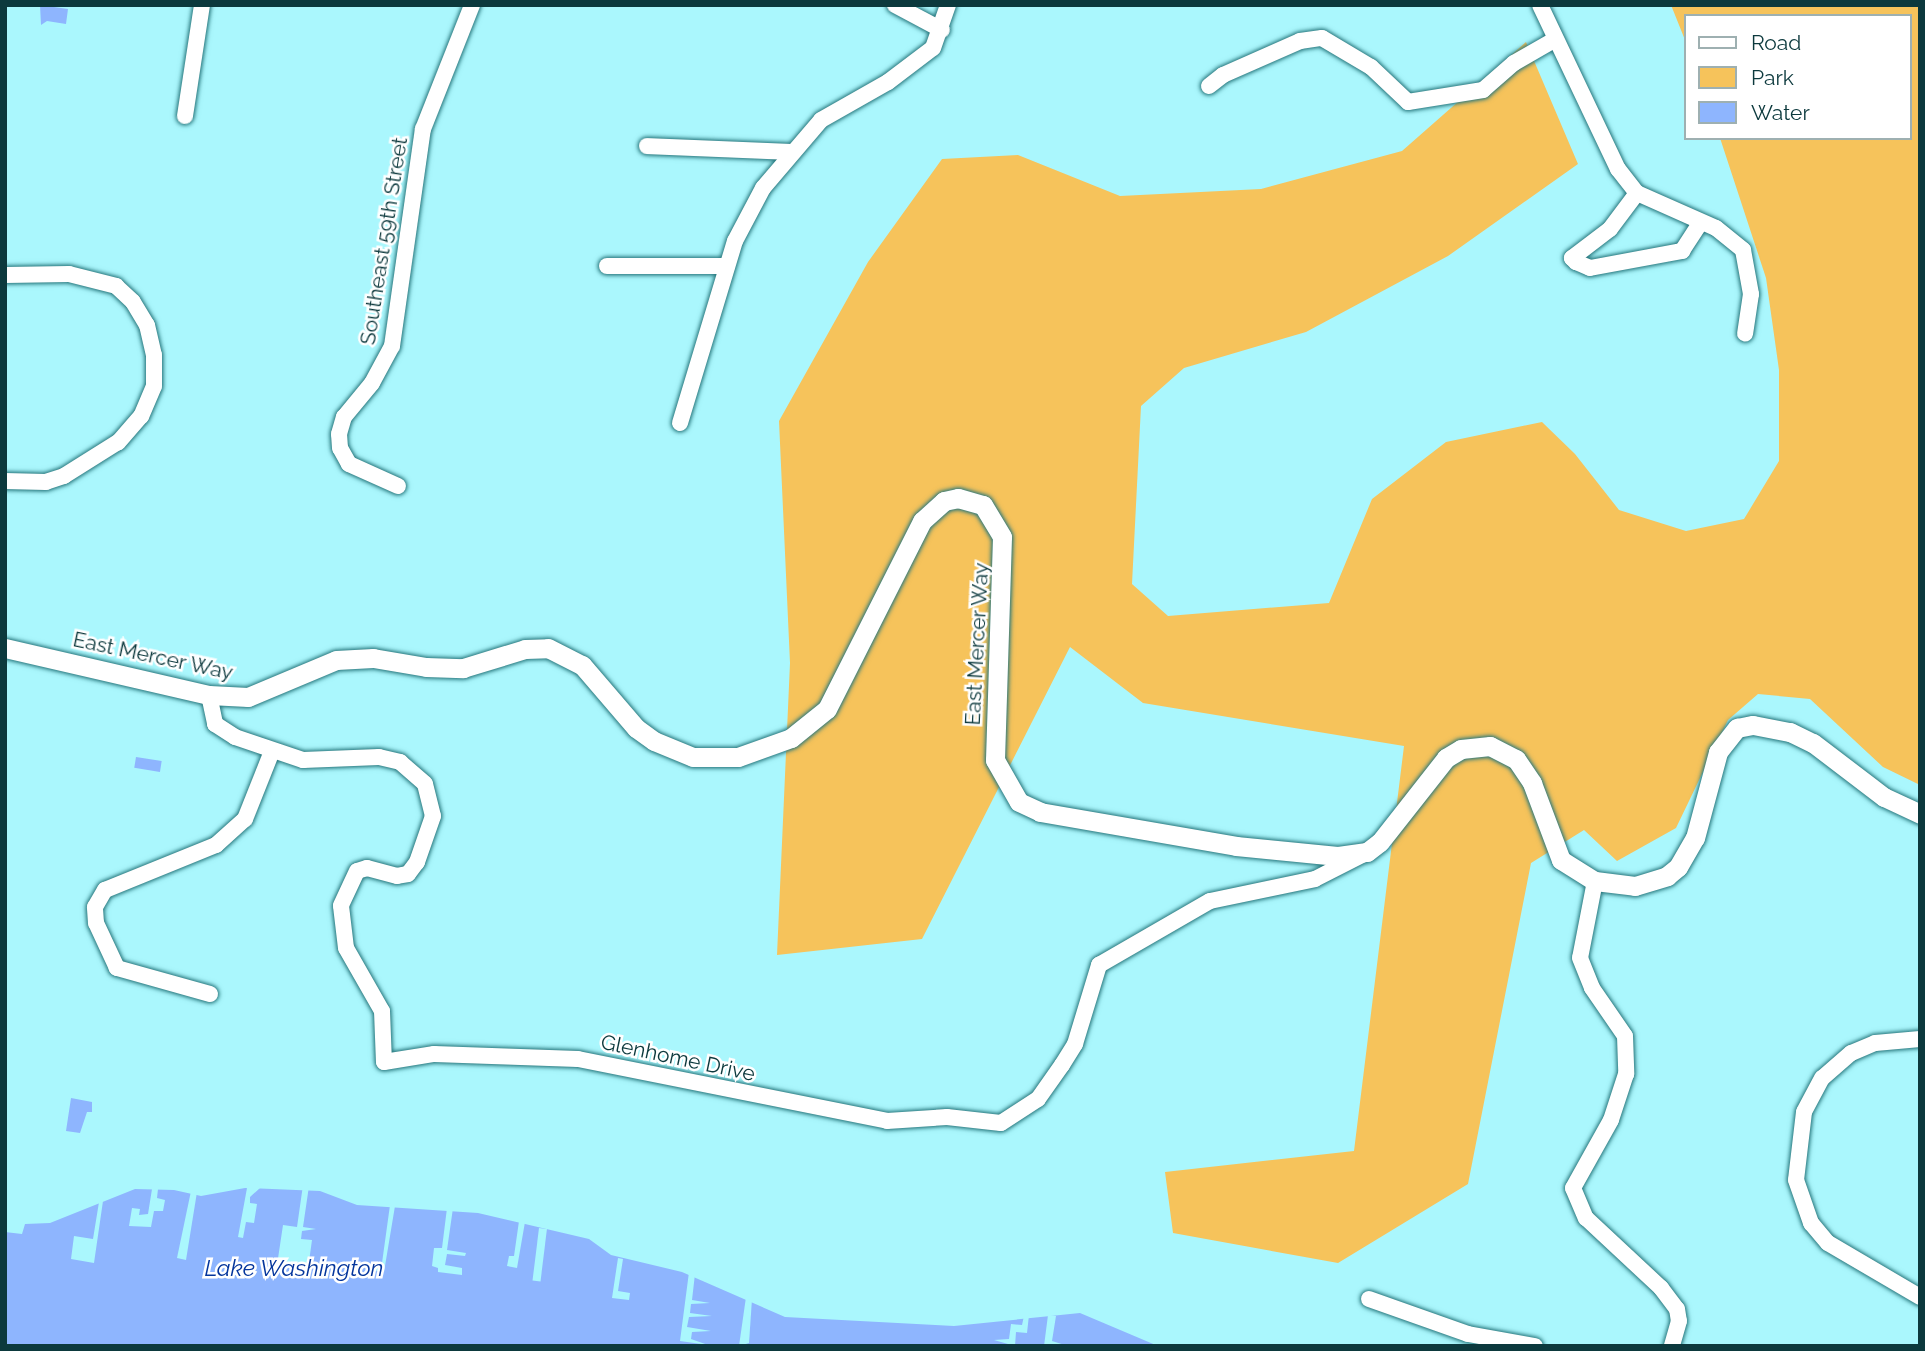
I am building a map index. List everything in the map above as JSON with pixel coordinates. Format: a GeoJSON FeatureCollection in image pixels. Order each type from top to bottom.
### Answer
{"type":"FeatureCollection","features":[{"type":"Feature","properties":{"kind":"street"},"geometry":{"type":"LineString","coordinates":[[184,116],[202,5]]}},
{"type":"Feature","properties":{"kind":"street","name":"Southeast 59th Street"},"geometry":{"type":"LineString","coordinates":[[398,486],[349,464],[340,448],[339,434],[344,417],[378,373],[391,346],[423,129],[472,5]]}},
{"type":"Feature","properties":{"kind":"street"},"geometry":{"type":"LineString","coordinates":[[895,5],[942,30]]}},
{"type":"Feature","properties":{"kind":"street"},"geometry":{"type":"LineString","coordinates":[[680,423],[727,266],[764,188],[790,152],[842,105],[915,65],[933,48],[942,30],[948,5]]}},
{"type":"Feature","properties":{"kind":"street"},"geometry":{"type":"LineString","coordinates":[[1540,5],[1554,40],[1618,169],[1637,194],[1727,233],[1743,250],[1751,294],[1745,334]]}},
{"type":"Feature","properties":{"kind":"street"},"geometry":{"type":"LineString","coordinates":[[1209,86],[1223,75],[1300,41],[1322,38],[1371,67],[1408,102],[1483,90],[1514,63],[1554,40]]}},
{"type":"Feature","properties":{"kind":"street"},"geometry":{"type":"LineString","coordinates":[[647,146],[790,152]]}},
{"type":"Feature","properties":{"kind":"street"},"geometry":{"type":"LineString","coordinates":[[1637,194],[1610,229],[1572,258],[1576,262],[1590,268],[1682,251],[1700,223]]}},
{"type":"Feature","properties":{"kind":"street"},"geometry":{"type":"LineString","coordinates":[[607,266],[727,266]]}},
{"type":"Feature","properties":{"kind":"street"},"geometry":{"type":"LineString","coordinates":[[5,275],[69,274],[116,286],[133,302],[147,325],[154,355],[154,386],[141,416],[118,442],[92,461],[46,482],[5,481]]}},
{"type":"Feature","properties":{"kind":"street","name":"East Mercer Way"},"geometry":{"type":"LineString","coordinates":[[5,648],[209,695],[263,694],[344,659],[463,668],[525,649],[548,648],[582,664],[636,728],[654,741],[693,757],[738,757],[790,738],[827,709],[922,521],[944,500],[973,499],[990,512],[1002,537],[995,760],[1019,802],[1072,821],[1236,846],[1318,855],[1367,852]]}},
{"type":"Feature","properties":{"kind":"street","name":"Glenhome Drive"},"geometry":{"type":"LineString","coordinates":[[209,695],[215,724],[272,751],[315,760],[379,757],[400,762],[425,784],[433,816],[417,862],[408,874],[397,876],[357,870],[341,906],[346,948],[382,1011],[384,1062],[434,1054],[578,1059],[887,1121],[947,1117],[1001,1123],[1018,1115],[1038,1099],[1075,1044],[1099,964],[1210,901],[1315,879],[1367,852]]}},
{"type":"Feature","properties":{"kind":"street"},"geometry":{"type":"LineString","coordinates":[[1367,852],[1393,830],[1446,758],[1461,749],[1490,746],[1516,759],[1532,783],[1561,860],[1595,881],[1615,886],[1644,885],[1678,867],[1695,838],[1718,752],[1737,728],[1768,726],[1790,732],[1813,743],[1896,805],[1920,814]]}},
{"type":"Feature","properties":{"kind":"street"},"geometry":{"type":"LineString","coordinates":[[210,994],[117,968],[96,923],[94,907],[105,890],[216,845],[245,819],[272,751]]}},
{"type":"Feature","properties":{"kind":"street"},"geometry":{"type":"LineString","coordinates":[[1595,881],[1580,958],[1592,988],[1625,1036],[1626,1074],[1611,1120],[1573,1188],[1586,1218],[1661,1288],[1677,1309],[1679,1321],[1672,1346]]}},
{"type":"Feature","properties":{"kind":"street"},"geometry":{"type":"LineString","coordinates":[[1920,1039],[1875,1043],[1851,1053],[1822,1079],[1804,1112],[1796,1180],[1811,1223],[1828,1243],[1920,1297]]}},
{"type":"Feature","properties":{"kind":"street"},"geometry":{"type":"LineString","coordinates":[[1369,1299],[1459,1331],[1535,1346]]}},
{"type":"Feature","properties":{"kind":"green space"},"geometry":{"type":"Polygon","coordinates":[[[1671,5],[1920,5],[1920,785],[1883,767],[1810,699],[1758,694],[1728,720],[1676,828],[1617,861],[1584,830],[1531,863],[1468,1184],[1338,1263],[1173,1233],[1165,1172],[1354,1151],[1404,746],[1143,703],[1070,647],[922,939],[777,955],[790,663],[779,421],[868,262],[942,159],[1018,155],[1120,196],[1261,189],[1402,151],[1526,42],[1578,164],[1448,256],[1306,332],[1184,368],[1141,406],[1132,584],[1168,616],[1329,603],[1372,499],[1446,442],[1542,422],[1575,454],[1619,510],[1686,531],[1744,519],[1779,461],[1779,370],[1766,278],[1721,140],[1911,140],[1911,14],[1684,14],[1684,38],[1671,5]]]}},
{"type":"Feature","properties":{"kind":"water"},"geometry":{"type":"Polygon","coordinates":[[[40,5],[68,9],[66,24],[47,21],[41,25],[40,5]]]}},
{"type":"Feature","properties":{"kind":"water"},"geometry":{"type":"Polygon","coordinates":[[[136,757],[162,761],[160,772],[134,768],[136,757]]]}},
{"type":"Feature","properties":{"kind":"water"},"geometry":{"type":"Polygon","coordinates":[[[71,1098],[92,1102],[92,1112],[87,1112],[80,1133],[66,1131],[71,1098]]]}},
{"type":"Feature","properties":{"kind":"water","name":"Lake Washington"},"geometry":{"type":"Polygon","coordinates":[[[245,1188],[320,1191],[357,1205],[478,1213],[589,1239],[611,1255],[682,1272],[785,1317],[954,1326],[1080,1313],[1158,1346],[5,1346],[5,1232],[22,1234],[25,1224],[50,1223],[135,1189],[174,1190],[201,1196],[245,1188]]]}},
{"type":"Feature","properties":{"kind":"pier"},"geometry":{"type":"Polygon","coordinates":[[[303,1185],[309,1186],[303,1227],[316,1229],[302,1231],[301,1239],[312,1240],[308,1269],[277,1265],[283,1225],[297,1227],[303,1185]]]}},
{"type":"Feature","properties":{"kind":"pier"},"geometry":{"type":"Polygon","coordinates":[[[247,1188],[260,1188],[250,1197],[250,1203],[257,1204],[254,1223],[246,1222],[243,1238],[238,1237],[247,1188]]]}},
{"type":"Feature","properties":{"kind":"pier"},"geometry":{"type":"Polygon","coordinates":[[[152,1189],[158,1189],[157,1198],[165,1200],[163,1211],[154,1211],[151,1227],[129,1226],[132,1208],[140,1209],[139,1215],[148,1214],[152,1189]]]}},
{"type":"Feature","properties":{"kind":"pier"},"geometry":{"type":"Polygon","coordinates":[[[191,1191],[197,1192],[186,1260],[177,1258],[191,1191]]]}},
{"type":"Feature","properties":{"kind":"pier"},"geometry":{"type":"Polygon","coordinates":[[[103,1201],[94,1263],[71,1259],[74,1236],[93,1239],[99,1202],[103,1201]]]}},
{"type":"Feature","properties":{"kind":"pier"},"geometry":{"type":"Polygon","coordinates":[[[390,1205],[395,1206],[384,1272],[371,1270],[372,1262],[382,1263],[390,1205]]]}},
{"type":"Feature","properties":{"kind":"pier"},"geometry":{"type":"Polygon","coordinates":[[[447,1208],[453,1208],[447,1250],[466,1253],[465,1256],[447,1254],[445,1265],[462,1268],[462,1275],[438,1272],[438,1268],[432,1266],[434,1248],[442,1248],[447,1208]]]}},
{"type":"Feature","properties":{"kind":"pier"},"geometry":{"type":"Polygon","coordinates":[[[519,1221],[525,1222],[517,1268],[507,1266],[509,1256],[514,1256],[519,1221]]]}},
{"type":"Feature","properties":{"kind":"pier"},"geometry":{"type":"Polygon","coordinates":[[[539,1228],[547,1229],[540,1282],[533,1281],[539,1228]]]}},
{"type":"Feature","properties":{"kind":"pier"},"geometry":{"type":"Polygon","coordinates":[[[618,1258],[623,1259],[618,1291],[630,1293],[629,1300],[612,1298],[618,1258]]]}},
{"type":"Feature","properties":{"kind":"pier"},"geometry":{"type":"Polygon","coordinates":[[[689,1272],[695,1274],[692,1300],[710,1303],[691,1304],[690,1313],[712,1316],[689,1317],[687,1327],[711,1331],[692,1332],[691,1339],[708,1345],[680,1341],[689,1272]]]}},
{"type":"Feature","properties":{"kind":"pier"},"geometry":{"type":"Polygon","coordinates":[[[746,1297],[752,1299],[749,1343],[739,1346],[746,1297]]]}},
{"type":"Feature","properties":{"kind":"pier"},"geometry":{"type":"Polygon","coordinates":[[[1029,1315],[1027,1333],[1016,1332],[1015,1346],[994,1340],[1009,1339],[1011,1324],[1022,1325],[1024,1316],[1029,1315]]]}},
{"type":"Feature","properties":{"kind":"pier"},"geometry":{"type":"Polygon","coordinates":[[[1048,1315],[1056,1316],[1052,1341],[1068,1346],[1044,1346],[1048,1315]]]}}]}
